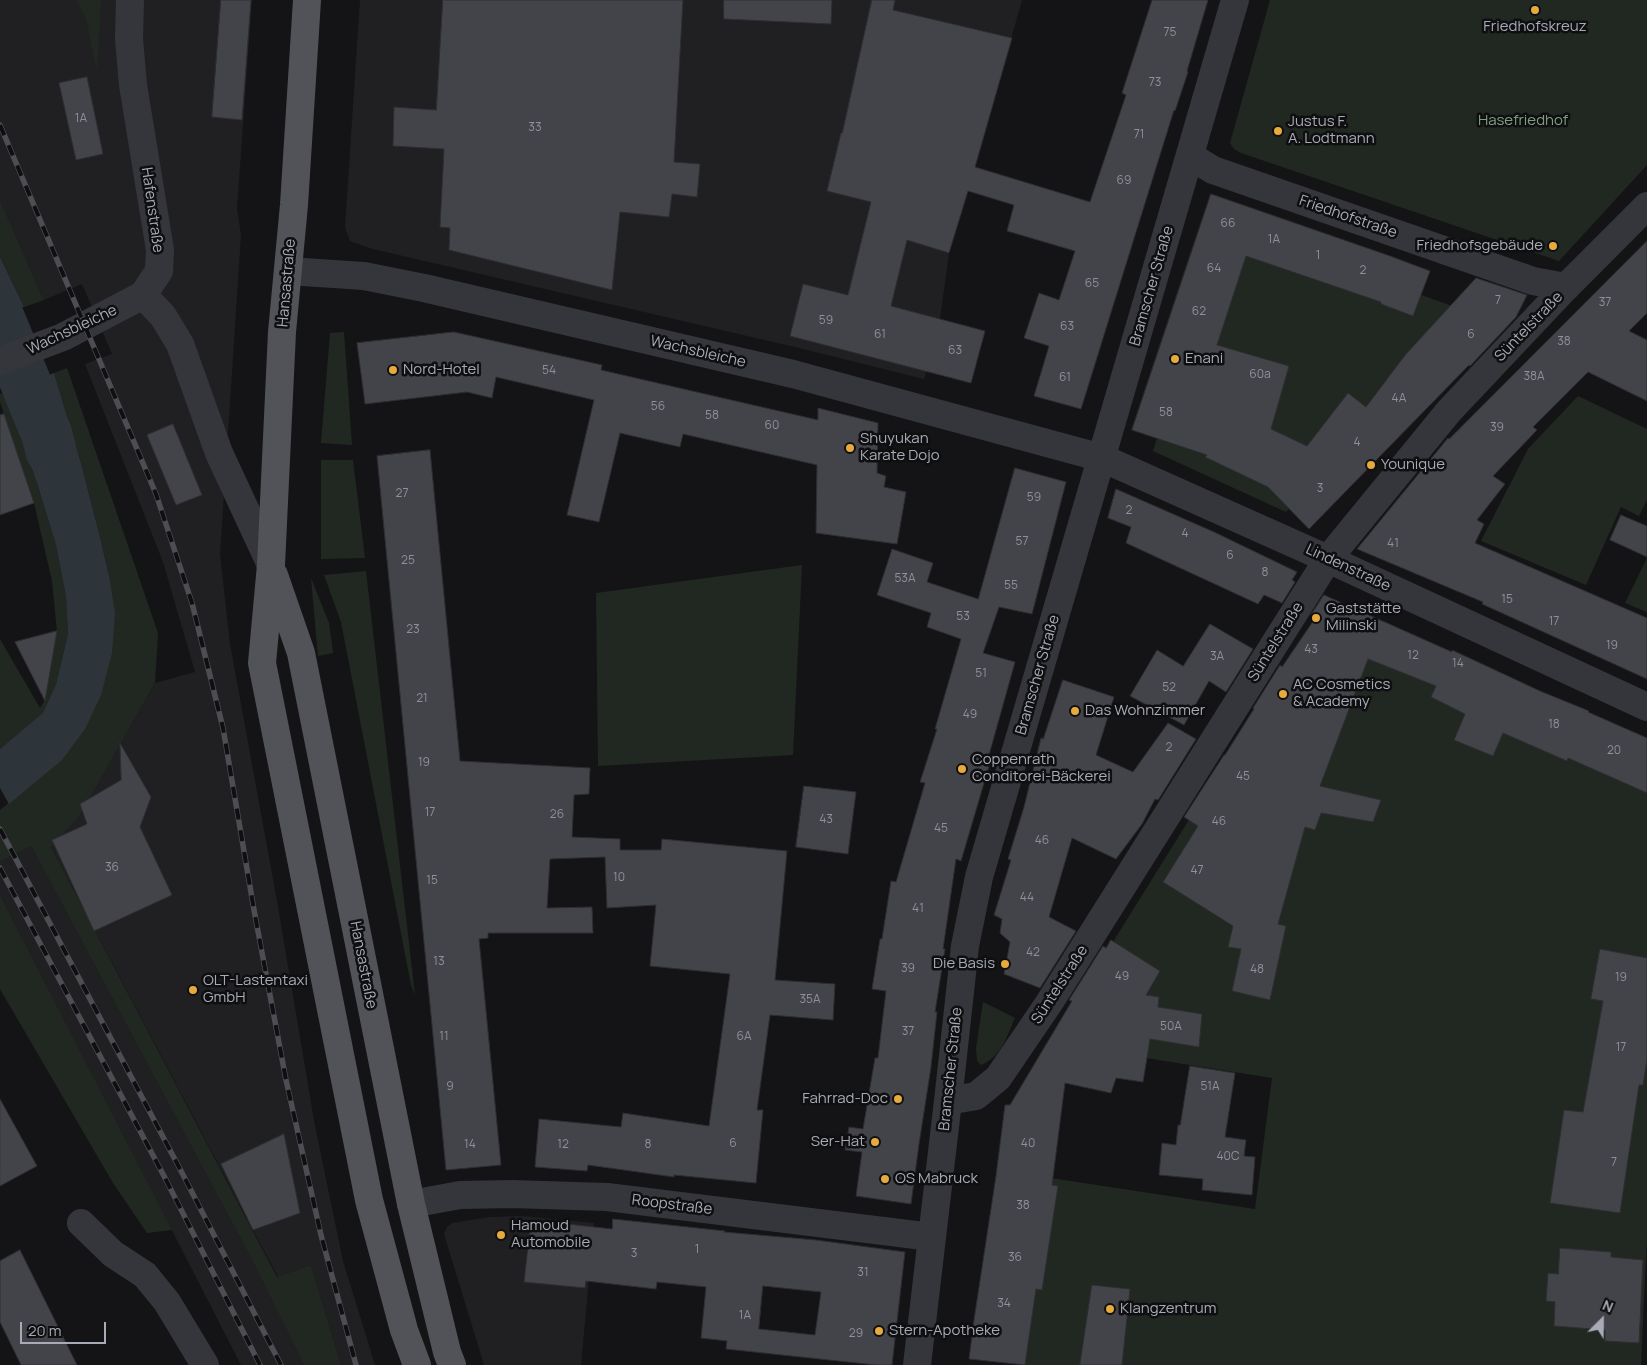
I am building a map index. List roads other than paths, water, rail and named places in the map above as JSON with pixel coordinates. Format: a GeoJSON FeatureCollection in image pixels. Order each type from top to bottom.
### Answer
{"type":"FeatureCollection","features":[{"type":"Feature","properties":{"kind":"main road","name":"Hansastraße"},"geometry":{"type":"LineString","coordinates":[[307,0],[282,332],[271,565],[262,663],[369,1200],[404,1330],[417,1365]]}},
{"type":"Feature","properties":{"kind":"main road","name":"Hansastraße"},"geometry":{"type":"LineString","coordinates":[[271,565],[301,653],[411,1204],[447,1352],[452,1365]]}},
{"type":"Feature","properties":{"kind":"street","name":"Hafenstraße"},"geometry":{"type":"LineString","coordinates":[[130,0],[129,38],[133,85],[160,250],[159,270],[143,296]]}},
{"type":"Feature","properties":{"kind":"street","name":"Bramscher Straße"},"geometry":{"type":"LineString","coordinates":[[917,1365],[965,946],[979,878],[1235,0]]}},
{"type":"Feature","properties":{"kind":"street","name":"Friedhofstraße"},"geometry":{"type":"LineString","coordinates":[[1190,156],[1213,170],[1533,281],[1566,287]]}},
{"type":"Feature","properties":{"kind":"street","name":"Süntelstraße"},"geometry":{"type":"LineString","coordinates":[[948,1101],[976,1096],[998,1078],[1049,1003],[1328,558],[1448,411],[1566,287],[1647,206]]}},
{"type":"Feature","properties":{"kind":"street","name":"Wachsbleiche"},"geometry":{"type":"LineString","coordinates":[[288,271],[364,276],[424,288],[793,374],[1102,458]]}},
{"type":"Feature","properties":{"kind":"street","name":"Wachsbleiche"},"geometry":{"type":"LineString","coordinates":[[0,361],[52,342],[143,296]]}},
{"type":"Feature","properties":{"kind":"street"},"geometry":{"type":"LineString","coordinates":[[143,296],[163,316],[180,344],[219,452],[271,565]]}},
{"type":"Feature","properties":{"kind":"street","name":"Lindenstraße"},"geometry":{"type":"LineString","coordinates":[[1102,458],[1328,558],[1647,707]]}},
{"type":"Feature","properties":{"kind":"street","name":"Roopstraße"},"geometry":{"type":"LineString","coordinates":[[411,1204],[460,1195],[608,1196],[932,1237]]}},
{"type":"Feature","properties":{"kind":"street"},"geometry":{"type":"LineString","coordinates":[[81,1223],[113,1254],[145,1275],[167,1302],[205,1365]]}},
{"type":"Feature","properties":{"kind":"waterway"},"geometry":{"type":"LineString","coordinates":[[0,320],[47,435],[51,451]]}},
{"type":"Feature","properties":{"kind":"railway"},"geometry":{"type":"LineString","coordinates":[[0,125],[156,494],[192,603],[223,728],[254,910],[286,1080],[321,1235],[356,1365]]}},
{"type":"Feature","properties":{"kind":"railway"},"geometry":{"type":"LineString","coordinates":[[0,829],[180,1169],[281,1365]]}},
{"type":"Feature","properties":{"kind":"railway"},"geometry":{"type":"LineString","coordinates":[[0,868],[164,1176],[260,1365]]}},
{"type":"Feature","properties":{"kind":"place","name":"Friedhofskreuz"},"geometry":{"type":"Point","coordinates":[1535,10]}},
{"type":"Feature","properties":{"kind":"place","name":"Justus F. A. Lodtmann"},"geometry":{"type":"Point","coordinates":[1278,131]}},
{"type":"Feature","properties":{"kind":"place","name":"Friedhofsgebäude"},"geometry":{"type":"Point","coordinates":[1553,246]}},
{"type":"Feature","properties":{"kind":"place","name":"Enani"},"geometry":{"type":"Point","coordinates":[1175,359]}},
{"type":"Feature","properties":{"kind":"place","name":"Nord-Hotel"},"geometry":{"type":"Point","coordinates":[393,370]}},
{"type":"Feature","properties":{"kind":"place","name":"Shuyukan Karate Dojo"},"geometry":{"type":"Point","coordinates":[850,448]}},
{"type":"Feature","properties":{"kind":"place","name":"Younique"},"geometry":{"type":"Point","coordinates":[1371,465]}},
{"type":"Feature","properties":{"kind":"place","name":"Gaststätte Milinski"},"geometry":{"type":"Point","coordinates":[1316,618]}},
{"type":"Feature","properties":{"kind":"place","name":"AC Cosmetics & Academy"},"geometry":{"type":"Point","coordinates":[1283,694]}},
{"type":"Feature","properties":{"kind":"place","name":"Das Wohnzimmer"},"geometry":{"type":"Point","coordinates":[1075,711]}},
{"type":"Feature","properties":{"kind":"place","name":"Coppenrath Conditorei-Bäckerei"},"geometry":{"type":"Point","coordinates":[962,769]}},
{"type":"Feature","properties":{"kind":"place","name":"Die Basis"},"geometry":{"type":"Point","coordinates":[1005,964]}},
{"type":"Feature","properties":{"kind":"place","name":"OLT-Lastentaxi GmbH"},"geometry":{"type":"Point","coordinates":[193,990]}},
{"type":"Feature","properties":{"kind":"place","name":"Fahrrad-Doc"},"geometry":{"type":"Point","coordinates":[898,1099]}},
{"type":"Feature","properties":{"kind":"place","name":"Ser-Hat"},"geometry":{"type":"Point","coordinates":[875,1142]}},
{"type":"Feature","properties":{"kind":"place","name":"OS Mabruck"},"geometry":{"type":"Point","coordinates":[885,1179]}},
{"type":"Feature","properties":{"kind":"place","name":"Hamoud Automobile"},"geometry":{"type":"Point","coordinates":[501,1235]}},
{"type":"Feature","properties":{"kind":"place","name":"Klangzentrum"},"geometry":{"type":"Point","coordinates":[1110,1309]}},
{"type":"Feature","properties":{"kind":"place","name":"Stern-Apotheke"},"geometry":{"type":"Point","coordinates":[879,1331]}},
{"type":"Feature","properties":{"kind":"park label","name":"Hasefriedhof"},"geometry":{"type":"Point","coordinates":[1523,121]}}]}
